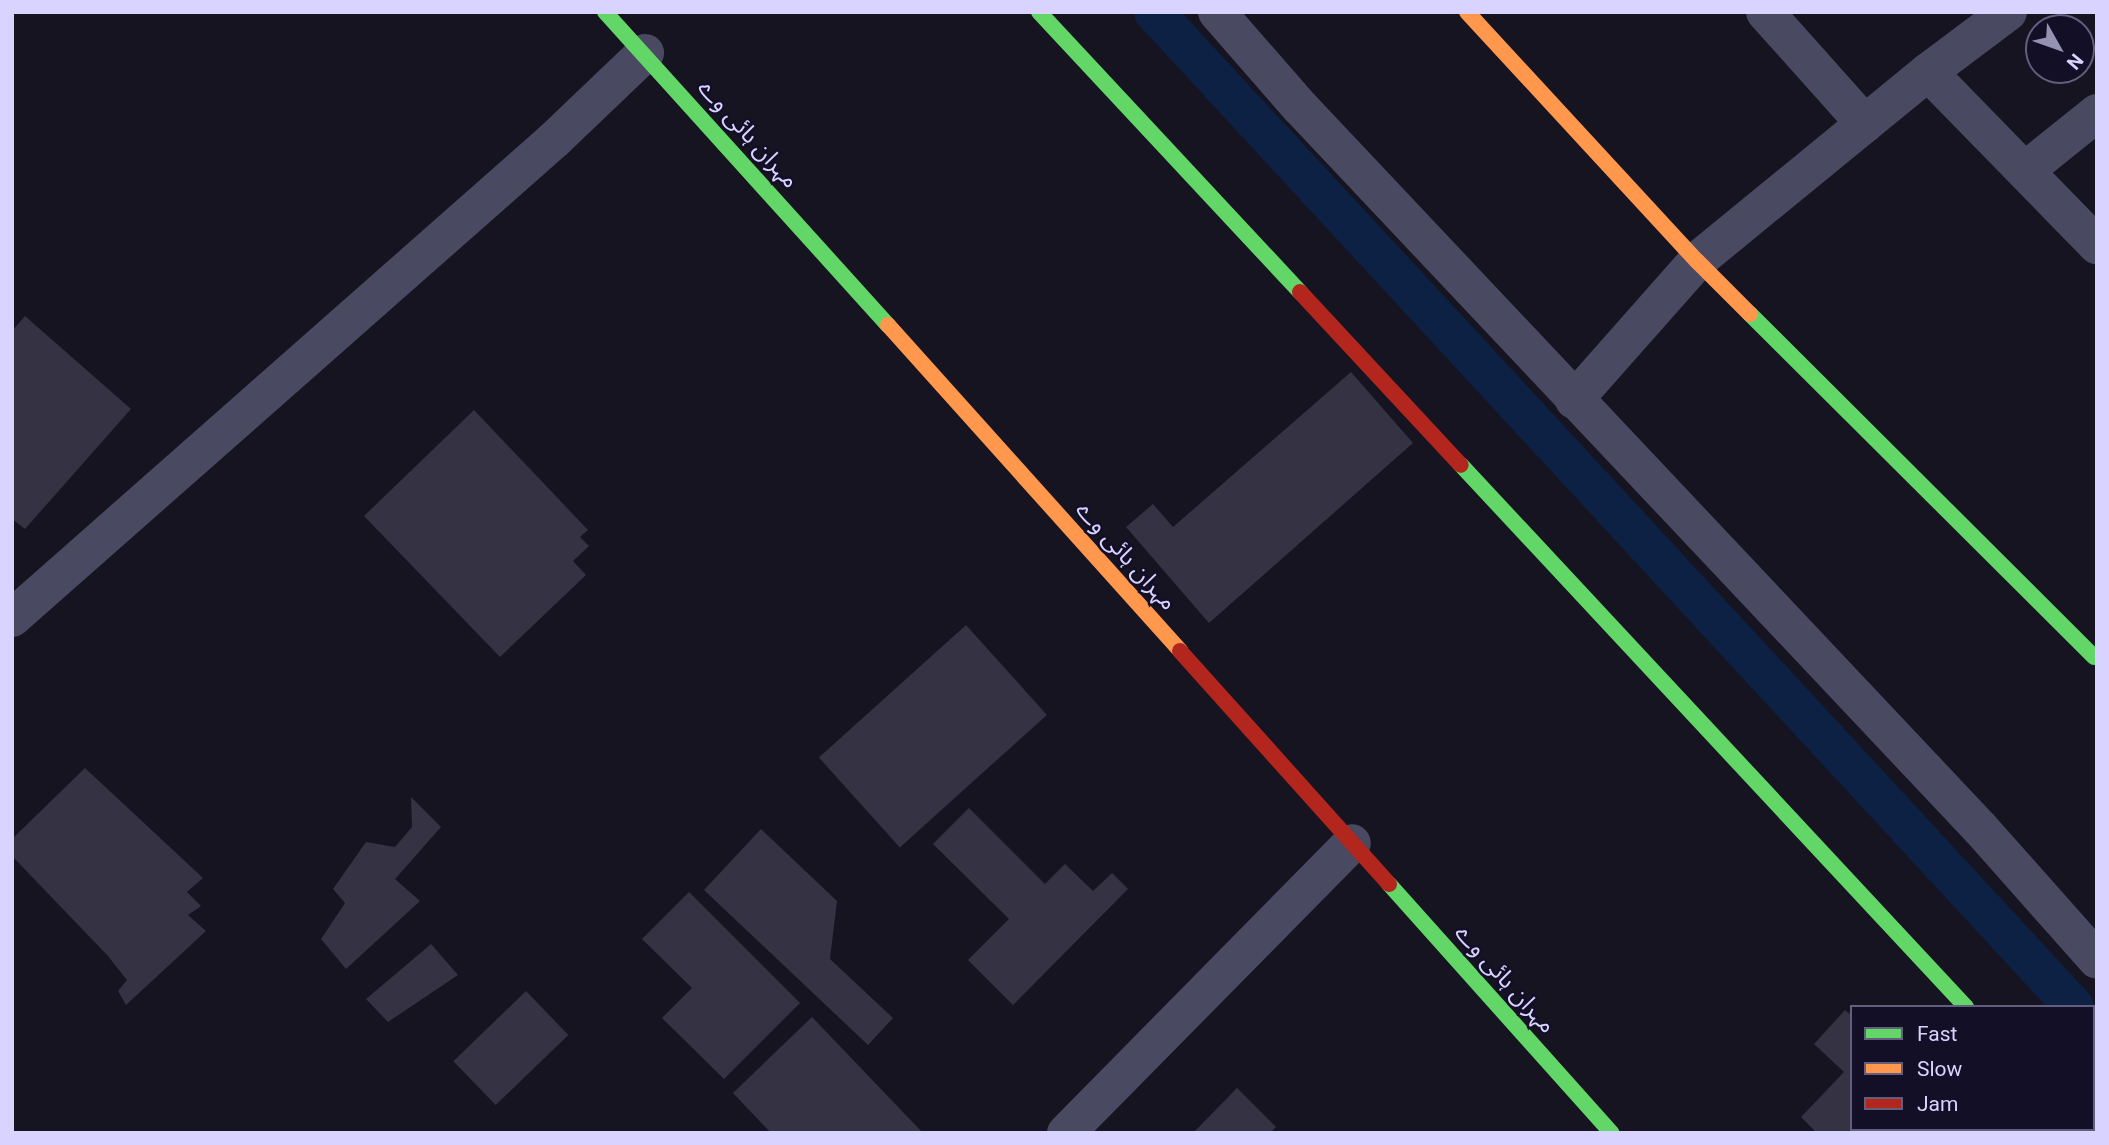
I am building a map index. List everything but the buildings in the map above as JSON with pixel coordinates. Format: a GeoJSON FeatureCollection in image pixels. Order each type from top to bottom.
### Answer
{"type":"FeatureCollection","features":[{"type":"Feature","properties":{"kind":"street","name":"مہران ہائی وے"},"geometry":{"type":"LineString","coordinates":[[605,12],[645,53],[1612,1133]]}},
{"type":"Feature","properties":{"kind":"street"},"geometry":{"type":"LineString","coordinates":[[1039,12],[1964,1005]]}},
{"type":"Feature","properties":{"kind":"street"},"geometry":{"type":"LineString","coordinates":[[1217,12],[1300,107],[1980,828],[2097,960]]}},
{"type":"Feature","properties":{"kind":"street"},"geometry":{"type":"LineString","coordinates":[[1467,12],[1697,261],[2094,657]]}},
{"type":"Feature","properties":{"kind":"street"},"geometry":{"type":"LineString","coordinates":[[1765,12],[1865,124]]}},
{"type":"Feature","properties":{"kind":"street"},"geometry":{"type":"LineString","coordinates":[[1574,400],[1697,261],[1928,72],[2008,12]]}},
{"type":"Feature","properties":{"kind":"street"},"geometry":{"type":"LineString","coordinates":[[12,618],[543,149],[645,53]]}},
{"type":"Feature","properties":{"kind":"street"},"geometry":{"type":"LineString","coordinates":[[1928,72],[2097,245]]}},
{"type":"Feature","properties":{"kind":"street"},"geometry":{"type":"LineString","coordinates":[[2026,170],[2097,113]]}},
{"type":"Feature","properties":{"kind":"street"},"geometry":{"type":"LineString","coordinates":[[1066,1133],[1352,843]]}},
{"type":"Feature","properties":{"kind":"waterway"},"geometry":{"type":"LineString","coordinates":[[1154,12],[2072,1005]]}},
{"type":"Feature","properties":{"kind":"traffic: fast"},"geometry":{"type":"LineString","coordinates":[[605,12],[888,325]]}},
{"type":"Feature","properties":{"kind":"traffic: fast"},"geometry":{"type":"LineString","coordinates":[[1039,12],[1300,292]]}},
{"type":"Feature","properties":{"kind":"traffic: fast"},"geometry":{"type":"LineString","coordinates":[[1750,314],[2094,657]]}},
{"type":"Feature","properties":{"kind":"traffic: fast"},"geometry":{"type":"LineString","coordinates":[[1461,465],[1964,1005]]}},
{"type":"Feature","properties":{"kind":"traffic: fast"},"geometry":{"type":"LineString","coordinates":[[1389,884],[1612,1133]]}},
{"type":"Feature","properties":{"kind":"traffic: slow"},"geometry":{"type":"LineString","coordinates":[[1467,12],[1697,261],[1750,314]]}},
{"type":"Feature","properties":{"kind":"traffic: slow"},"geometry":{"type":"LineString","coordinates":[[888,325],[1180,651]]}},
{"type":"Feature","properties":{"kind":"traffic: jam"},"geometry":{"type":"LineString","coordinates":[[1300,292],[1461,465]]}},
{"type":"Feature","properties":{"kind":"traffic: jam"},"geometry":{"type":"LineString","coordinates":[[1180,651],[1389,884]]}}]}
